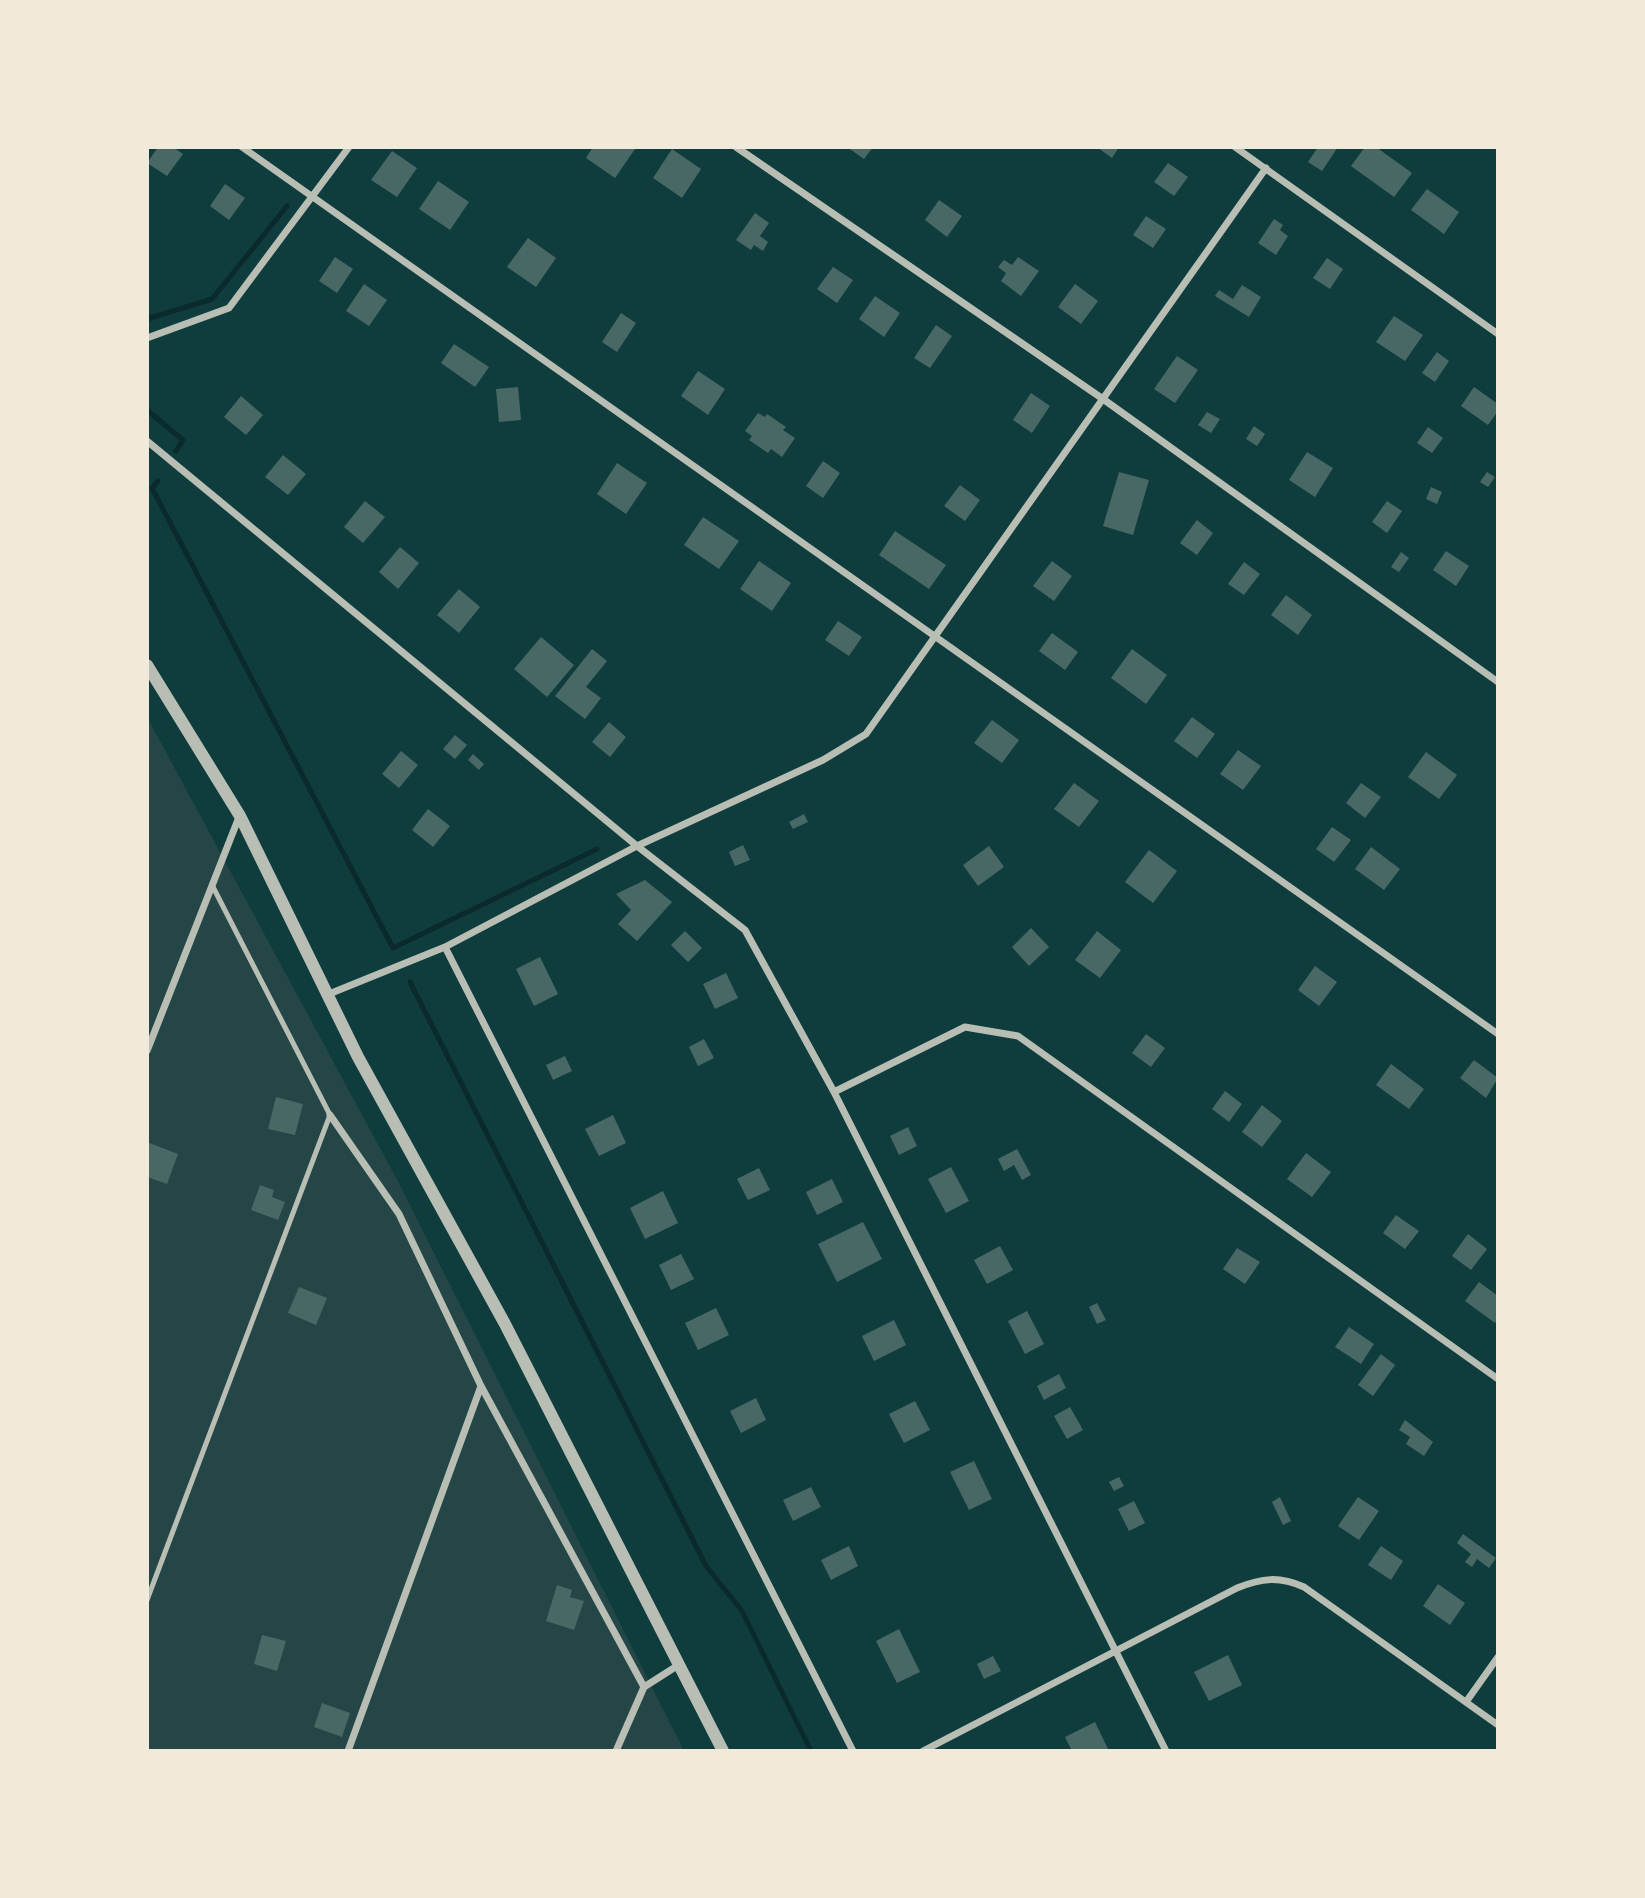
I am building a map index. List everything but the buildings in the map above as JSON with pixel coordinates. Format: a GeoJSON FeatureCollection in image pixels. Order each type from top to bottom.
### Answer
{"type":"FeatureCollection","features":[{"type":"Feature","properties":{"kind":"street"},"geometry":{"type":"LineString","coordinates":[[242,147],[1498,1034]]}},
{"type":"Feature","properties":{"kind":"street"},"geometry":{"type":"LineString","coordinates":[[147,338],[229,307],[349,147]]}},
{"type":"Feature","properties":{"kind":"street"},"geometry":{"type":"LineString","coordinates":[[736,147],[1103,399],[1498,682]]}},
{"type":"Feature","properties":{"kind":"street"},"geometry":{"type":"LineString","coordinates":[[1235,147],[1498,334]]}},
{"type":"Feature","properties":{"kind":"street"},"geometry":{"type":"LineString","coordinates":[[329,994],[445,947],[637,846],[823,760],[866,734],[1266,168]]}},
{"type":"Feature","properties":{"kind":"street"},"geometry":{"type":"LineString","coordinates":[[147,441],[637,846],[746,930],[834,1092],[1166,1751]]}},
{"type":"Feature","properties":{"kind":"street"},"geometry":{"type":"LineString","coordinates":[[147,665],[240,816],[358,1057],[505,1324],[677,1666],[723,1751]]}},
{"type":"Feature","properties":{"kind":"street"},"geometry":{"type":"LineString","coordinates":[[147,1051],[240,816]]}},
{"type":"Feature","properties":{"kind":"street"},"geometry":{"type":"LineString","coordinates":[[445,947],[853,1751]]}},
{"type":"Feature","properties":{"kind":"street"},"geometry":{"type":"LineString","coordinates":[[834,1092],[965,1027],[1018,1036],[1498,1379]]}},
{"type":"Feature","properties":{"kind":"street"},"geometry":{"type":"LineString","coordinates":[[330,1115],[399,1214],[481,1386],[644,1687]]}},
{"type":"Feature","properties":{"kind":"street"},"geometry":{"type":"LineString","coordinates":[[348,1751],[481,1386]]}},
{"type":"Feature","properties":{"kind":"street"},"geometry":{"type":"LineString","coordinates":[[923,1751],[1237,1588],[1267,1578],[1284,1578],[1304,1587],[1498,1725]]}},
{"type":"Feature","properties":{"kind":"street"},"geometry":{"type":"LineString","coordinates":[[1466,1702],[1498,1657]]}},
{"type":"Feature","properties":{"kind":"street"},"geometry":{"type":"LineString","coordinates":[[616,1751],[644,1687],[677,1666]]}},
{"type":"Feature","properties":{"kind":"lane"},"geometry":{"type":"LineString","coordinates":[[147,1600],[330,1115],[212,885]]}},
{"type":"Feature","properties":{"kind":"shaded area"},"geometry":{"type":"Polygon","coordinates":[[[147,717],[401,1187],[684,1751],[147,1751],[147,717]]]}},
{"type":"Feature","properties":{"kind":"waterway"},"geometry":{"type":"LineString","coordinates":[[147,319],[212,299],[287,206]]}},
{"type":"Feature","properties":{"kind":"waterway"},"geometry":{"type":"LineString","coordinates":[[147,410],[183,440],[176,451]]}},
{"type":"Feature","properties":{"kind":"waterway"},"geometry":{"type":"LineString","coordinates":[[158,481],[152,488],[393,948],[597,849]]}},
{"type":"Feature","properties":{"kind":"waterway"},"geometry":{"type":"LineString","coordinates":[[410,982],[706,1566],[742,1611],[811,1751]]}}]}
